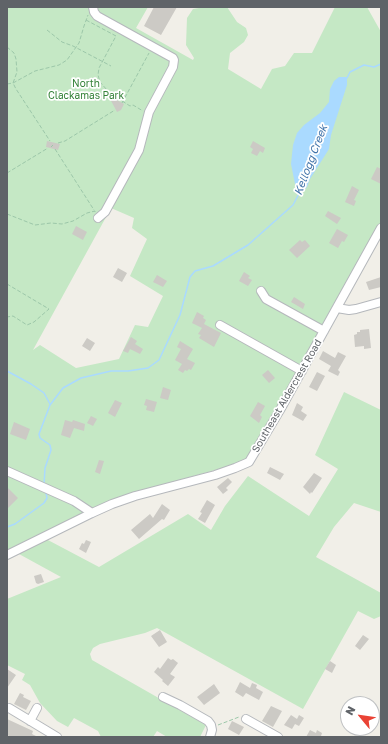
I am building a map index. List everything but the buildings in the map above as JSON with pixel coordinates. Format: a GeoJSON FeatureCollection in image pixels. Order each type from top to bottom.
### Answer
{"type":"FeatureCollection","features":[{"type":"Feature","properties":{"kind":"street"},"geometry":{"type":"LineString","coordinates":[[90,9],[98,16],[174,60],[173,67],[150,109],[139,150],[106,212],[97,214]]}},
{"type":"Feature","properties":{"kind":"street","name":"Southeast Aldercrest Road"},"geometry":{"type":"LineString","coordinates":[[7,555],[92,513],[135,496],[215,475],[249,462],[267,434],[381,228]]}},
{"type":"Feature","properties":{"kind":"street"},"geometry":{"type":"LineString","coordinates":[[260,291],[266,299],[324,331]]}},
{"type":"Feature","properties":{"kind":"street"},"geometry":{"type":"LineString","coordinates":[[337,308],[349,310],[381,302]]}},
{"type":"Feature","properties":{"kind":"street"},"geometry":{"type":"LineString","coordinates":[[220,325],[302,371]]}},
{"type":"Feature","properties":{"kind":"street"},"geometry":{"type":"LineString","coordinates":[[7,471],[80,505],[92,513]]}},
{"type":"Feature","properties":{"kind":"street"},"geometry":{"type":"LineString","coordinates":[[163,697],[208,721],[212,730],[210,737]]}},
{"type":"Feature","properties":{"kind":"street"},"geometry":{"type":"LineString","coordinates":[[9,708],[57,737]]}},
{"type":"Feature","properties":{"kind":"street"},"geometry":{"type":"LineString","coordinates":[[30,721],[37,708]]}},
{"type":"Feature","properties":{"kind":"street"},"geometry":{"type":"LineString","coordinates":[[246,719],[278,737]]}},
{"type":"Feature","properties":{"kind":"path"},"geometry":{"type":"LineString","coordinates":[[7,84],[13,83],[35,71],[63,63],[76,47],[81,38],[90,9]]}},
{"type":"Feature","properties":{"kind":"path"},"geometry":{"type":"LineString","coordinates":[[86,20],[116,36],[98,71],[100,82],[107,90],[123,102],[145,112],[150,109]]}},
{"type":"Feature","properties":{"kind":"path"},"geometry":{"type":"LineString","coordinates":[[47,30],[62,42],[76,47],[111,66]]}},
{"type":"Feature","properties":{"kind":"path"},"geometry":{"type":"LineString","coordinates":[[7,47],[14,53],[16,59],[17,72],[13,83]]}},
{"type":"Feature","properties":{"kind":"path"},"geometry":{"type":"LineString","coordinates":[[123,102],[153,47]]}},
{"type":"Feature","properties":{"kind":"path"},"geometry":{"type":"LineString","coordinates":[[13,83],[50,142]]}},
{"type":"Feature","properties":{"kind":"path"},"geometry":{"type":"LineString","coordinates":[[58,144],[115,110]]}},
{"type":"Feature","properties":{"kind":"path"},"geometry":{"type":"LineString","coordinates":[[7,173],[48,148]]}},
{"type":"Feature","properties":{"kind":"path"},"geometry":{"type":"LineString","coordinates":[[55,149],[97,214]]}},
{"type":"Feature","properties":{"kind":"path"},"geometry":{"type":"LineString","coordinates":[[7,214],[35,225],[51,223],[62,224],[73,221],[86,213],[97,214]]}},
{"type":"Feature","properties":{"kind":"path"},"geometry":{"type":"LineString","coordinates":[[7,284],[49,309],[34,322],[27,325],[13,316],[7,317]]}},
{"type":"Feature","properties":{"kind":"path"},"geometry":{"type":"LineString","coordinates":[[211,725],[216,725],[237,717],[246,719]]}},
{"type":"Feature","properties":{"kind":"green space","name":"North Clackamas Park"},"geometry":{"type":"Polygon","coordinates":[[[7,7],[148,7],[136,28],[193,60],[194,58],[186,45],[187,18],[193,9],[205,7],[227,7],[237,22],[246,28],[248,35],[244,42],[230,53],[228,69],[261,89],[272,69],[285,66],[294,53],[312,53],[335,7],[367,7],[381,32],[381,225],[251,456],[244,462],[133,493],[7,552],[7,7]],[[111,208],[33,350],[40,345],[76,368],[119,359],[135,325],[148,327],[163,296],[130,276],[147,239],[132,228],[134,218],[111,208]]]}},
{"type":"Feature","properties":{"kind":"green space"},"geometry":{"type":"Polygon","coordinates":[[[344,392],[381,410],[381,512],[354,503],[334,527],[316,557],[381,593],[381,616],[374,619],[358,611],[303,709],[157,628],[145,633],[100,644],[93,648],[90,654],[92,660],[206,725],[200,737],[167,737],[157,731],[153,737],[101,737],[98,731],[74,718],[68,727],[57,721],[40,703],[30,685],[22,680],[25,674],[7,665],[7,599],[61,577],[19,554],[46,539],[99,567],[188,514],[211,530],[225,506],[248,476],[309,516],[338,469],[315,455],[344,392]]]}},
{"type":"Feature","properties":{"kind":"water"},"geometry":{"type":"Polygon","coordinates":[[[339,77],[347,77],[347,85],[331,135],[329,149],[310,179],[307,187],[301,191],[295,184],[291,164],[293,145],[297,133],[304,125],[320,113],[329,102],[330,89],[334,81],[339,77]]]}},
{"type":"Feature","properties":{"kind":"waterway","name":"Kellogg Creek"},"geometry":{"type":"LineString","coordinates":[[347,78],[350,72],[364,65],[374,67],[381,64]]}},
{"type":"Feature","properties":{"kind":"waterway","name":"Kellogg Creek"},"geometry":{"type":"LineString","coordinates":[[44,485],[45,468],[51,450],[50,445],[40,438],[39,434],[50,405],[63,388],[81,378],[111,371],[128,371],[148,368],[159,360],[180,315],[190,277],[195,271],[213,266],[248,245],[293,205],[301,190]]}},
{"type":"Feature","properties":{"kind":"waterway"},"geometry":{"type":"LineString","coordinates":[[7,371],[44,393],[50,404]]}},
{"type":"Feature","properties":{"kind":"waterway","name":"Kellogg Creek"},"geometry":{"type":"LineString","coordinates":[[7,527],[15,524],[44,503],[47,498],[46,493]]}}]}
